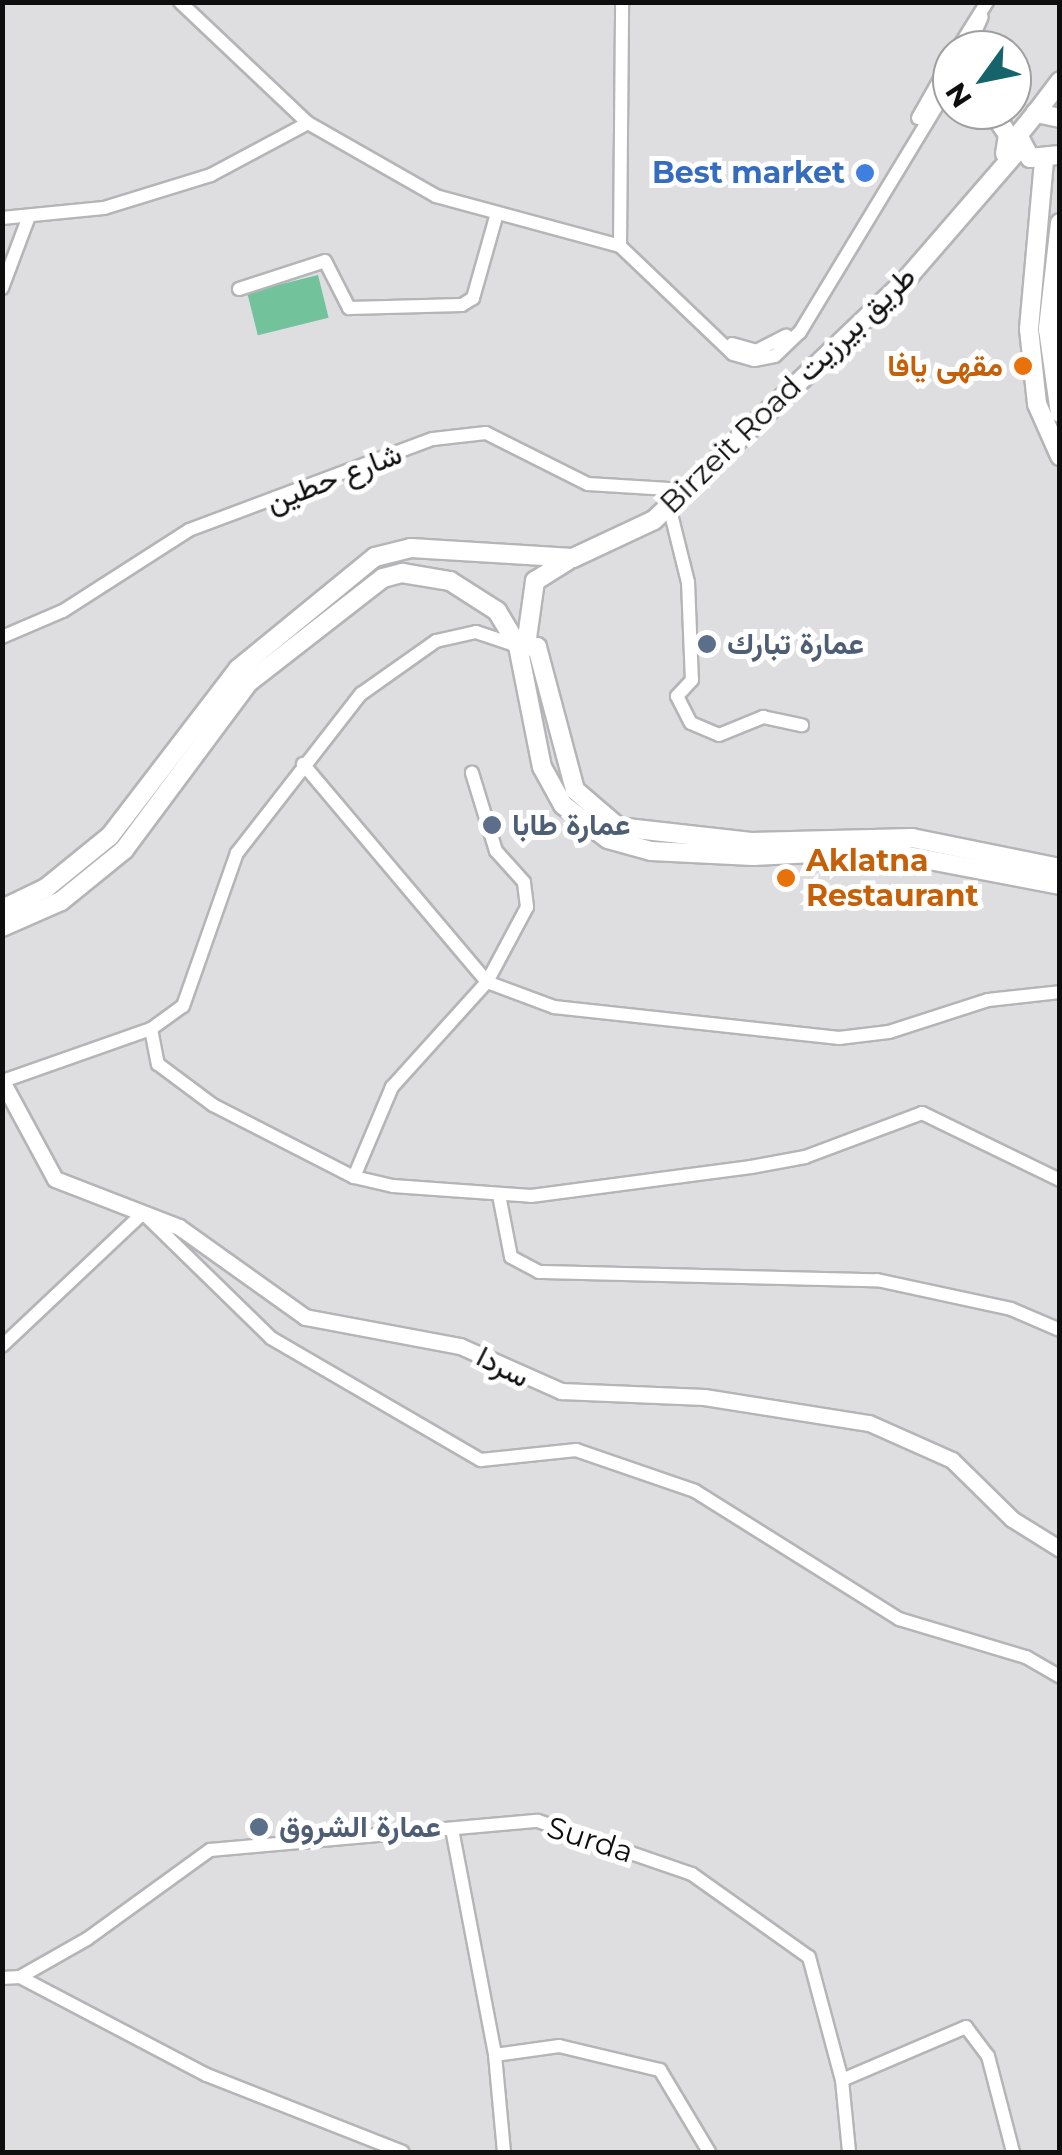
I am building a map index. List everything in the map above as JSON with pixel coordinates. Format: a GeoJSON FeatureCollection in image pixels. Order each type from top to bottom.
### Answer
{"type":"FeatureCollection","features":[{"type":"Feature","properties":{"kind":"main road","name":"Birzeit Road طريق بيرزيت"},"geometry":{"type":"LineString","coordinates":[[518,646],[527,638],[535,581],[669,506],[903,282],[994,177],[1060,81]]}},
{"type":"Feature","properties":{"kind":"main road"},"geometry":{"type":"LineString","coordinates":[[1036,112],[1060,118]]}},
{"type":"Feature","properties":{"kind":"main road"},"geometry":{"type":"LineString","coordinates":[[994,177],[1009,143],[1001,130]]}},
{"type":"Feature","properties":{"kind":"main road"},"geometry":{"type":"LineString","coordinates":[[1020,138],[1052,158],[1029,328],[1037,404],[1060,456]]}},
{"type":"Feature","properties":{"kind":"main road"},"geometry":{"type":"LineString","coordinates":[[1060,223],[1048,329],[1060,413]]}},
{"type":"Feature","properties":{"kind":"main road"},"geometry":{"type":"LineString","coordinates":[[2,909],[46,888],[110,836],[238,669],[375,557],[411,548],[573,558]]}},
{"type":"Feature","properties":{"kind":"main road"},"geometry":{"type":"LineString","coordinates":[[2,927],[61,901],[124,850],[248,683],[383,578],[425,573],[465,586],[497,611],[518,646],[537,647],[564,758],[591,809],[631,832],[752,849],[878,850],[1060,885]]}},
{"type":"Feature","properties":{"kind":"main road"},"geometry":{"type":"LineString","coordinates":[[752,849],[912,838],[1060,868]]}},
{"type":"Feature","properties":{"kind":"street"},"geometry":{"type":"LineString","coordinates":[[180,2],[308,124],[436,196],[620,246],[733,354],[774,356],[800,332],[932,113]]}},
{"type":"Feature","properties":{"kind":"street"},"geometry":{"type":"LineString","coordinates":[[620,246],[622,2]]}},
{"type":"Feature","properties":{"kind":"street"},"geometry":{"type":"LineString","coordinates":[[970,30],[985,6]]}},
{"type":"Feature","properties":{"kind":"street"},"geometry":{"type":"LineString","coordinates":[[976,30],[985,6]]}},
{"type":"Feature","properties":{"kind":"street"},"geometry":{"type":"LineString","coordinates":[[2,218],[28,219],[104,208],[211,175],[308,124]]}},
{"type":"Feature","properties":{"kind":"street"},"geometry":{"type":"LineString","coordinates":[[1011,130],[1020,138]]}},
{"type":"Feature","properties":{"kind":"street"},"geometry":{"type":"LineString","coordinates":[[239,289],[326,261],[348,308],[462,306],[473,298],[498,212]]}},
{"type":"Feature","properties":{"kind":"street"},"geometry":{"type":"LineString","coordinates":[[2,288],[28,219]]}},
{"type":"Feature","properties":{"kind":"street","name":"شارع حطين"},"geometry":{"type":"LineString","coordinates":[[2,637],[63,611],[188,530],[433,439],[486,434],[588,484],[685,490]]}},
{"type":"Feature","properties":{"kind":"street"},"geometry":{"type":"LineString","coordinates":[[669,506],[693,634],[692,680],[677,696],[692,723],[719,734],[764,717],[802,725]]}},
{"type":"Feature","properties":{"kind":"street"},"geometry":{"type":"LineString","coordinates":[[3,1081],[151,1029],[183,1006],[237,853],[302,764],[361,694],[436,641],[476,632],[518,646]]}},
{"type":"Feature","properties":{"kind":"street"},"geometry":{"type":"LineString","coordinates":[[302,764],[487,982],[554,1007],[839,1038],[889,1032],[988,1000],[1060,992]]}},
{"type":"Feature","properties":{"kind":"street"},"geometry":{"type":"LineString","coordinates":[[354,1177],[392,1088],[487,982],[529,894],[496,852],[472,773]]}},
{"type":"Feature","properties":{"kind":"street"},"geometry":{"type":"LineString","coordinates":[[151,1029],[158,1064],[178,1082],[354,1177],[499,1195],[752,1167],[805,1157],[922,1113],[1060,1180]]}},
{"type":"Feature","properties":{"kind":"street","name":"سردا"},"geometry":{"type":"LineString","coordinates":[[3,1081],[55,1179],[179,1228],[279,1302],[348,1330],[460,1346],[561,1391],[704,1397],[892,1430],[952,1460],[1012,1519],[1060,1549]]}},
{"type":"Feature","properties":{"kind":"street"},"geometry":{"type":"LineString","coordinates":[[499,1195],[511,1257],[540,1272],[877,1280],[993,1304],[1060,1330]]}},
{"type":"Feature","properties":{"kind":"street"},"geometry":{"type":"LineString","coordinates":[[2,1346],[143,1213],[271,1338],[481,1460],[550,1448],[633,1469],[714,1502],[899,1619],[1026,1657],[1060,1678]]}},
{"type":"Feature","properties":{"kind":"street","name":"Surda"},"geometry":{"type":"LineString","coordinates":[[20,1978],[210,1850],[538,1822],[692,1874],[809,1957],[842,2080],[849,2152]]}},
{"type":"Feature","properties":{"kind":"street"},"geometry":{"type":"LineString","coordinates":[[452,1829],[494,2055],[504,2152]]}},
{"type":"Feature","properties":{"kind":"street"},"geometry":{"type":"LineString","coordinates":[[2,1978],[20,1978],[207,2075],[402,2152]]}},
{"type":"Feature","properties":{"kind":"street"},"geometry":{"type":"LineString","coordinates":[[842,2080],[966,2027],[988,2056],[1013,2152]]}},
{"type":"Feature","properties":{"kind":"street"},"geometry":{"type":"LineString","coordinates":[[494,2055],[559,2046],[660,2070],[709,2152]]}},
{"type":"Feature","properties":{"kind":"green space"},"geometry":{"type":"Polygon","coordinates":[[[318,275],[329,318],[258,335],[247,293],[318,275]]]}},
{"type":"Feature","properties":{"kind":"place","name":"Best market"},"geometry":{"type":"Point","coordinates":[865,173]}},
{"type":"Feature","properties":{"kind":"place","name":"مقهى يافا"},"geometry":{"type":"Point","coordinates":[1023,366]}},
{"type":"Feature","properties":{"kind":"place","name":"عمارة تبارك"},"geometry":{"type":"Point","coordinates":[707,644]}},
{"type":"Feature","properties":{"kind":"place","name":"عمارة طابا"},"geometry":{"type":"Point","coordinates":[492,825]}},
{"type":"Feature","properties":{"kind":"place","name":"Aklatna Restaurant"},"geometry":{"type":"Point","coordinates":[786,878]}},
{"type":"Feature","properties":{"kind":"place","name":"عمارة الشروق"},"geometry":{"type":"Point","coordinates":[259,1827]}}]}
